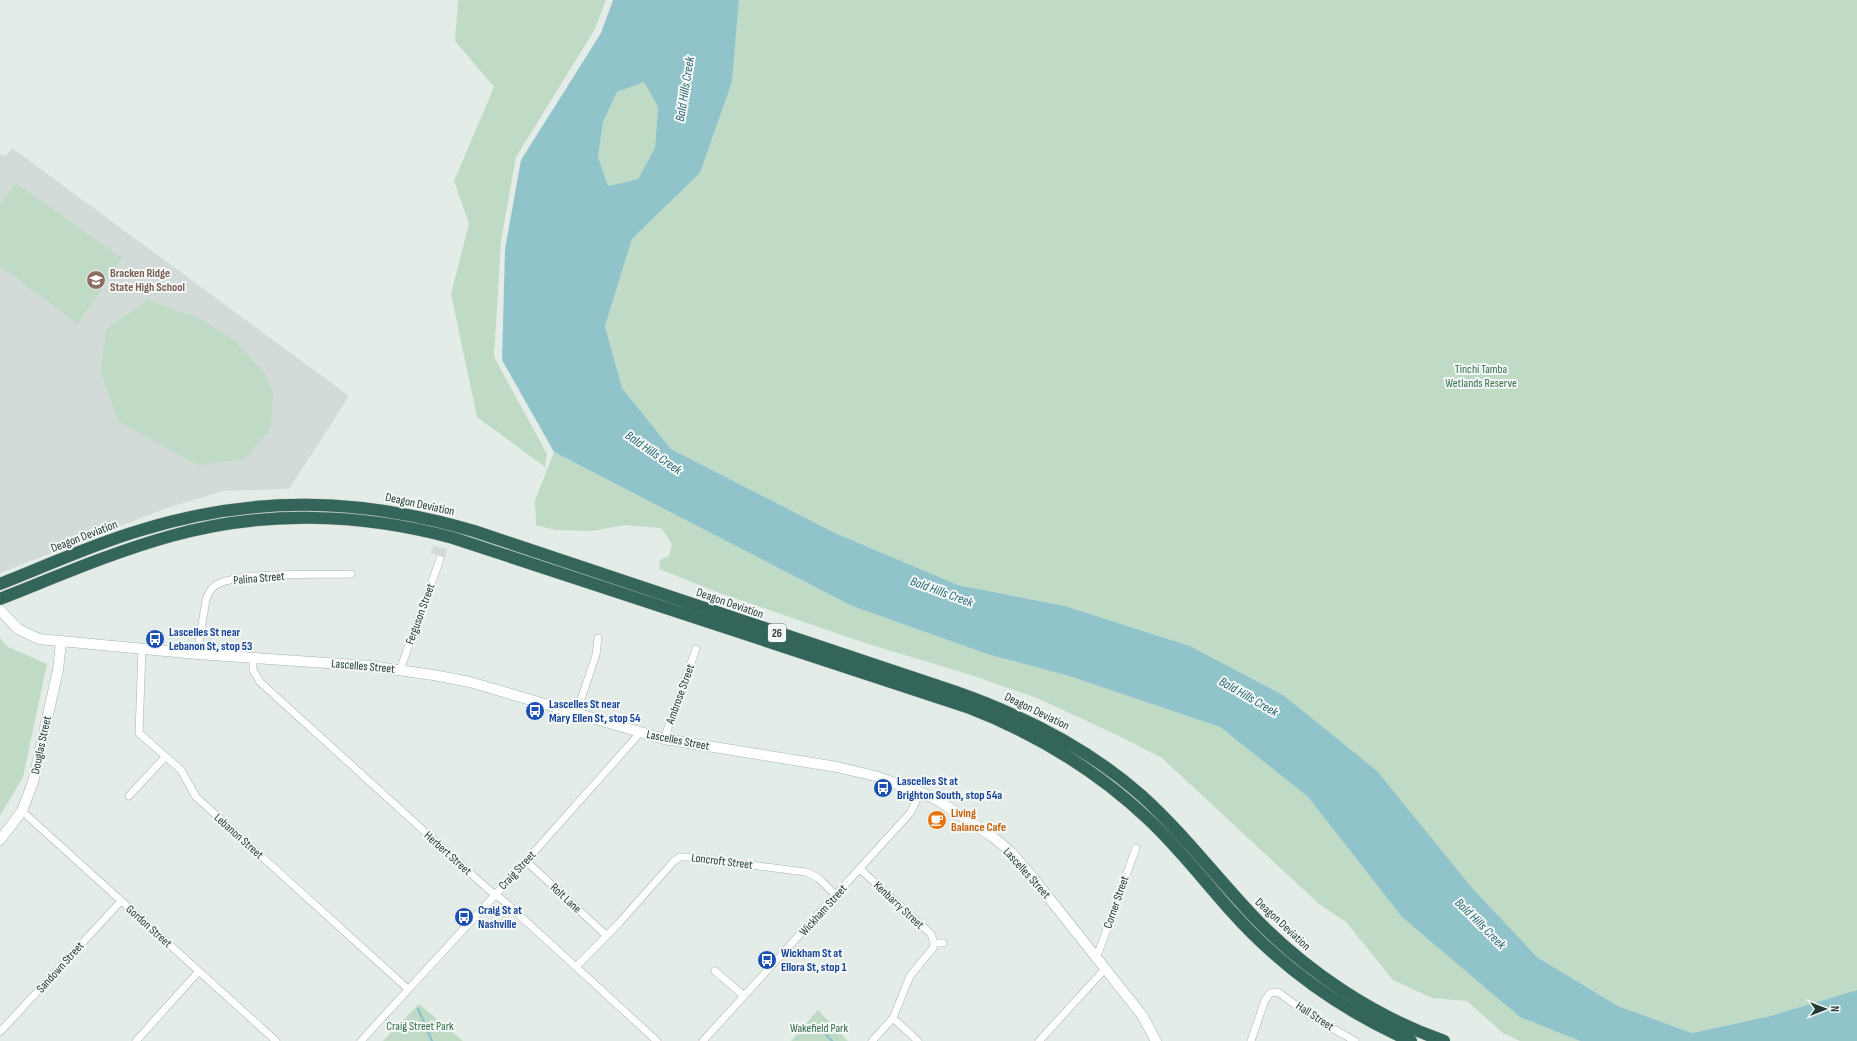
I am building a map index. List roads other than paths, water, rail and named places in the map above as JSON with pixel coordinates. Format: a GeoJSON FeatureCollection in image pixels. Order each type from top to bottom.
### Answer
{"type":"FeatureCollection","features":[{"type":"Feature","properties":{"kind":"highway","name":"Deagon Deviation"},"geometry":{"type":"LineString","coordinates":[[0,584],[136,531],[192,516],[244,507],[293,504],[367,507],[422,517],[474,531],[979,700],[1044,729],[1089,756],[1140,795],[1185,838],[1255,918],[1300,959],[1338,987],[1377,1010],[1404,1025],[1444,1041]]}},
{"type":"Feature","properties":{"kind":"highway","name":"Deagon Deviation"},"geometry":{"type":"LineString","coordinates":[[0,599],[144,544],[186,532],[224,524],[276,519],[330,518],[404,526],[453,538],[967,707],[1033,736],[1082,766],[1128,801],[1167,838],[1245,925],[1298,974],[1353,1011],[1412,1041]]}},
{"type":"Feature","properties":{"kind":"street","name":"Ferguson Street"},"geometry":{"type":"LineString","coordinates":[[400,670],[440,559]]}},
{"type":"Feature","properties":{"kind":"street","name":"Palina Street"},"geometry":{"type":"LineString","coordinates":[[198,654],[206,600],[209,592],[215,586],[236,579],[254,576],[351,574]]}},
{"type":"Feature","properties":{"kind":"street","name":"Lascelles Street"},"geometry":{"type":"LineString","coordinates":[[2,613],[18,629],[39,639],[198,654],[370,666],[470,682],[664,739],[844,768],[875,776],[920,792],[955,810],[1011,852],[1142,1015],[1156,1041]]}},
{"type":"Feature","properties":{"kind":"street"},"geometry":{"type":"LineString","coordinates":[[576,714],[596,655],[598,638]]}},
{"type":"Feature","properties":{"kind":"street","name":"Douglas Street"},"geometry":{"type":"LineString","coordinates":[[0,840],[22,811],[34,782],[58,670],[61,642]]}},
{"type":"Feature","properties":{"kind":"street","name":"Lebanon Street"},"geometry":{"type":"LineString","coordinates":[[142,649],[140,733],[185,776],[196,797],[408,989]]}},
{"type":"Feature","properties":{"kind":"street","name":"Ambrose Street"},"geometry":{"type":"LineString","coordinates":[[664,739],[696,649]]}},
{"type":"Feature","properties":{"kind":"street","name":"Herbert Street"},"geometry":{"type":"LineString","coordinates":[[253,658],[253,670],[260,682],[494,894],[504,901],[657,1041]]}},
{"type":"Feature","properties":{"kind":"street","name":"Craig Street"},"geometry":{"type":"LineString","coordinates":[[361,1041],[494,894],[526,861],[640,733]]}},
{"type":"Feature","properties":{"kind":"street"},"geometry":{"type":"LineString","coordinates":[[129,796],[165,757]]}},
{"type":"Feature","properties":{"kind":"street","name":"Wickham Street"},"geometry":{"type":"LineString","coordinates":[[703,1041],[911,812],[920,792]]}},
{"type":"Feature","properties":{"kind":"street","name":"Gordon Street"},"geometry":{"type":"LineString","coordinates":[[22,811],[276,1041]]}},
{"type":"Feature","properties":{"kind":"street","name":"Corner Street"},"geometry":{"type":"LineString","coordinates":[[1095,955],[1099,951],[1136,848]]}},
{"type":"Feature","properties":{"kind":"street","name":"Loncroft Street"},"geometry":{"type":"LineString","coordinates":[[576,967],[674,861],[680,857],[687,856],[806,872],[818,878],[836,895]]}},
{"type":"Feature","properties":{"kind":"street","name":"Rolt Lane"},"geometry":{"type":"LineString","coordinates":[[526,861],[606,935]]}},
{"type":"Feature","properties":{"kind":"street","name":"Kenbarry Street"},"geometry":{"type":"LineString","coordinates":[[860,869],[931,934],[934,943]]}},
{"type":"Feature","properties":{"kind":"street","name":"Sandown Street"},"geometry":{"type":"LineString","coordinates":[[0,1032],[121,901]]}},
{"type":"Feature","properties":{"kind":"street"},"geometry":{"type":"LineString","coordinates":[[872,1041],[893,1018],[910,976],[931,952],[934,943],[943,943]]}},
{"type":"Feature","properties":{"kind":"street"},"geometry":{"type":"LineString","coordinates":[[1039,1041],[1105,969]]}},
{"type":"Feature","properties":{"kind":"street"},"geometry":{"type":"LineString","coordinates":[[136,1041],[199,971]]}},
{"type":"Feature","properties":{"kind":"street"},"geometry":{"type":"LineString","coordinates":[[715,971],[744,996]]}},
{"type":"Feature","properties":{"kind":"street","name":"Hall Street"},"geometry":{"type":"LineString","coordinates":[[1251,1041],[1264,1000],[1267,996],[1274,992],[1282,993],[1309,1015],[1355,1041]]}},
{"type":"Feature","properties":{"kind":"street"},"geometry":{"type":"LineString","coordinates":[[893,1018],[918,1041]]}},
{"type":"Feature","properties":{"kind":"water","name":"Bald Hills Creek"},"geometry":{"type":"Polygon","coordinates":[[[613,0],[739,0],[732,82],[700,173],[632,239],[605,326],[622,388],[671,449],[835,533],[958,585],[1065,606],[1190,646],[1283,695],[1377,771],[1472,888],[1537,957],[1618,1006],[1692,1033],[1770,1016],[1857,990],[1857,1041],[1580,1041],[1520,1017],[1402,917],[1308,797],[1220,727],[1069,676],[987,654],[852,606],[554,452],[502,360],[505,249],[521,160],[601,33],[613,0]],[[644,82],[617,92],[603,122],[598,157],[608,186],[638,179],[655,148],[658,107],[644,82]]]}},
{"type":"Feature","properties":{"kind":"waterway"},"geometry":{"type":"LineString","coordinates":[[418,1009],[432,1041]]}},
{"type":"Feature","properties":{"kind":"waterway"},"geometry":{"type":"LineString","coordinates":[[824,1032],[832,1041]]}},
{"type":"Feature","properties":{"kind":"place","name":"Bracken Ridge State High School"},"geometry":{"type":"Point","coordinates":[96,280]}},
{"type":"Feature","properties":{"kind":"place","name":"Lascelles St near Lebanon St, stop 53"},"geometry":{"type":"Point","coordinates":[155,639]}},
{"type":"Feature","properties":{"kind":"place","name":"Lascelles St near Mary Ellen St, stop 54"},"geometry":{"type":"Point","coordinates":[535,711]}},
{"type":"Feature","properties":{"kind":"place","name":"Lascelles St at Brighton South, stop 54a"},"geometry":{"type":"Point","coordinates":[883,788]}},
{"type":"Feature","properties":{"kind":"place","name":"Living Balance Cafe"},"geometry":{"type":"Point","coordinates":[937,820]}},
{"type":"Feature","properties":{"kind":"place","name":"Craig St at Nashville"},"geometry":{"type":"Point","coordinates":[464,917]}},
{"type":"Feature","properties":{"kind":"place","name":"Wickham St at Ellora St, stop 1"},"geometry":{"type":"Point","coordinates":[767,960]}},
{"type":"Feature","properties":{"kind":"park label","name":"Tinchi Tamba Wetlands Reserve"},"geometry":{"type":"Point","coordinates":[1481,376]}},
{"type":"Feature","properties":{"kind":"park label","name":"Craig Street Park"},"geometry":{"type":"Point","coordinates":[420,1026]}},
{"type":"Feature","properties":{"kind":"park label","name":"Wakefield Park"},"geometry":{"type":"Point","coordinates":[819,1028]}}]}
